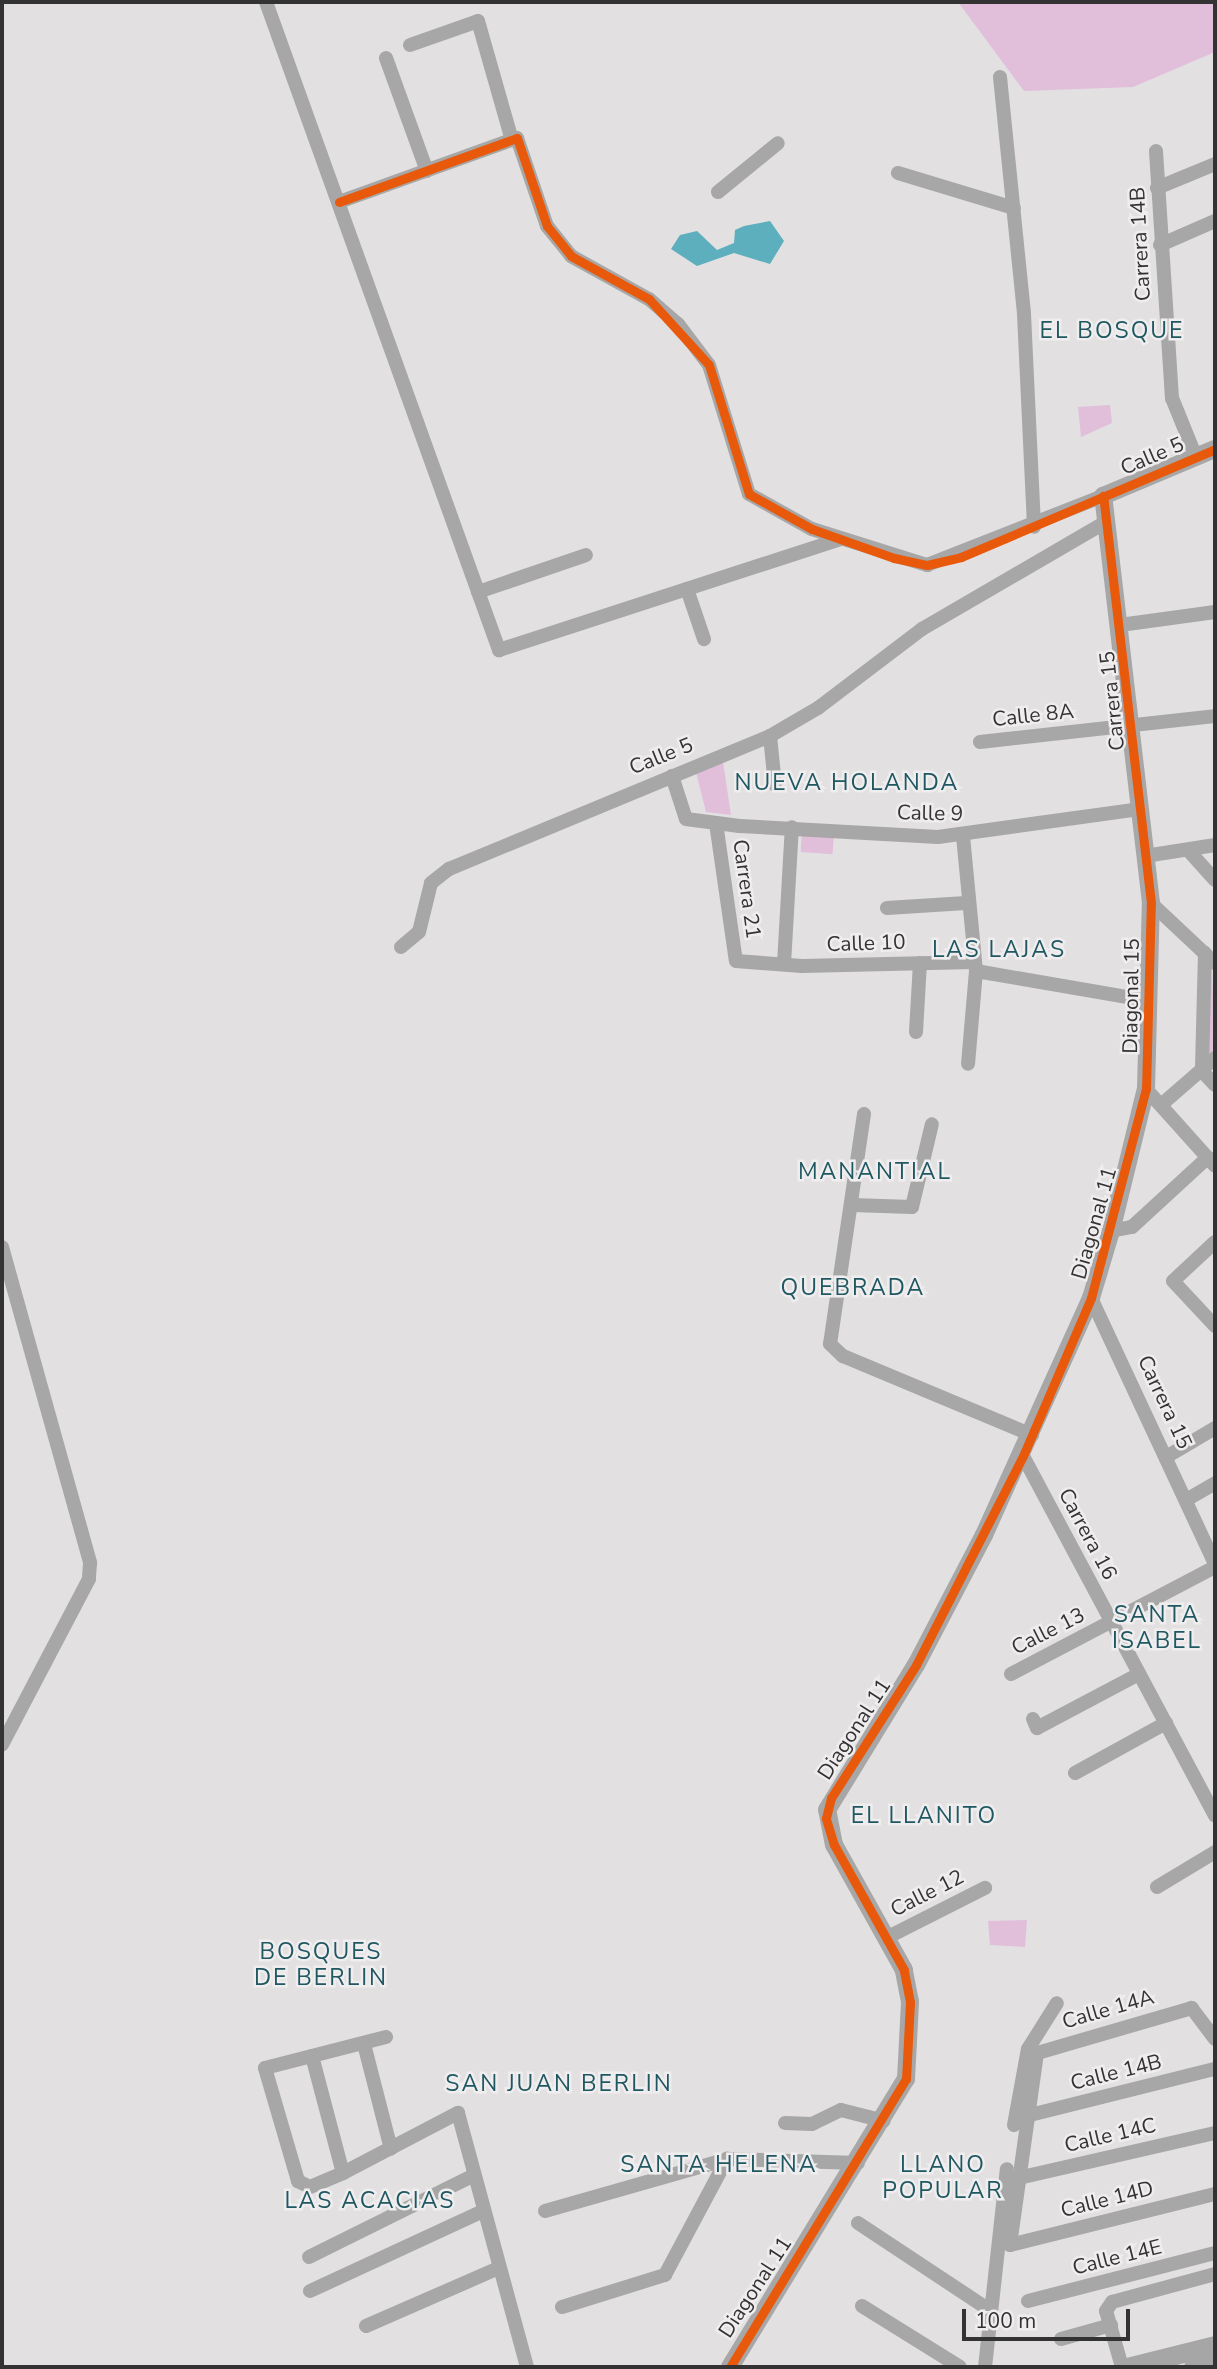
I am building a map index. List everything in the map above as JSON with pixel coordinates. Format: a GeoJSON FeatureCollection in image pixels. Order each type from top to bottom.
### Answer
{"type":"FeatureCollection","features":[{"type":"Feature","properties":{"kind":"main road"},"geometry":{"type":"LineString","coordinates":[[1125,2367],[1215,2345]]}},
{"type":"Feature","properties":{"kind":"main road"},"geometry":{"type":"LineString","coordinates":[[1193,2367],[1215,2362]]}},
{"type":"Feature","properties":{"kind":"street"},"geometry":{"type":"LineString","coordinates":[[266,2],[499,650],[840,539]]}},
{"type":"Feature","properties":{"kind":"street"},"geometry":{"type":"LineString","coordinates":[[410,45],[478,21],[512,140]]}},
{"type":"Feature","properties":{"kind":"street"},"geometry":{"type":"LineString","coordinates":[[386,58],[427,171]]}},
{"type":"Feature","properties":{"kind":"street"},"geometry":{"type":"LineString","coordinates":[[1000,78],[1014,208],[1034,527]]}},
{"type":"Feature","properties":{"kind":"street"},"geometry":{"type":"LineString","coordinates":[[339,202],[517,138],[547,226],[571,256],[649,299],[709,365],[749,494],[840,539],[927,565],[1034,527],[1103,496]]}},
{"type":"Feature","properties":{"kind":"street"},"geometry":{"type":"LineString","coordinates":[[718,192],[778,143]]}},
{"type":"Feature","properties":{"kind":"street","name":"Carrera 14B"},"geometry":{"type":"LineString","coordinates":[[1156,151],[1172,398],[1196,457]]}},
{"type":"Feature","properties":{"kind":"street"},"geometry":{"type":"LineString","coordinates":[[1157,188],[1215,164]]}},
{"type":"Feature","properties":{"kind":"street"},"geometry":{"type":"LineString","coordinates":[[898,173],[1014,208]]}},
{"type":"Feature","properties":{"kind":"street"},"geometry":{"type":"LineString","coordinates":[[1160,245],[1215,221]]}},
{"type":"Feature","properties":{"kind":"street","name":"Calle 5"},"geometry":{"type":"LineString","coordinates":[[1103,496],[1215,449]]}},
{"type":"Feature","properties":{"kind":"street","name":"Carrera 15"},"geometry":{"type":"LineString","coordinates":[[1103,496],[1104,523],[1120,625],[1151,903]]}},
{"type":"Feature","properties":{"kind":"street","name":"Calle 5"},"geometry":{"type":"LineString","coordinates":[[401,947],[419,932],[431,883],[449,869],[770,736],[818,708],[922,629],[1104,523]]}},
{"type":"Feature","properties":{"kind":"street"},"geometry":{"type":"LineString","coordinates":[[478,592],[586,555]]}},
{"type":"Feature","properties":{"kind":"street"},"geometry":{"type":"LineString","coordinates":[[687,589],[704,639]]}},
{"type":"Feature","properties":{"kind":"street"},"geometry":{"type":"LineString","coordinates":[[1120,625],[1215,612]]}},
{"type":"Feature","properties":{"kind":"street","name":"Calle 8A"},"geometry":{"type":"LineString","coordinates":[[980,741],[1215,716]]}},
{"type":"Feature","properties":{"kind":"street"},"geometry":{"type":"LineString","coordinates":[[770,736],[775,785]]}},
{"type":"Feature","properties":{"kind":"street","name":"Calle 9"},"geometry":{"type":"LineString","coordinates":[[672,776],[682,816],[716,824],[964,836],[1141,809]]}},
{"type":"Feature","properties":{"kind":"street","name":"Carrera 21"},"geometry":{"type":"LineString","coordinates":[[716,824],[736,961]]}},
{"type":"Feature","properties":{"kind":"street"},"geometry":{"type":"LineString","coordinates":[[784,964],[792,827]]}},
{"type":"Feature","properties":{"kind":"street"},"geometry":{"type":"LineString","coordinates":[[964,836],[967,903],[975,967],[968,1064]]}},
{"type":"Feature","properties":{"kind":"street"},"geometry":{"type":"LineString","coordinates":[[1144,856],[1215,845]]}},
{"type":"Feature","properties":{"kind":"street"},"geometry":{"type":"LineString","coordinates":[[1188,850],[1215,880]]}},
{"type":"Feature","properties":{"kind":"street"},"geometry":{"type":"LineString","coordinates":[[887,908],[967,903]]}},
{"type":"Feature","properties":{"kind":"street"},"geometry":{"type":"LineString","coordinates":[[1151,903],[1210,958],[1202,1070],[1215,1085]]}},
{"type":"Feature","properties":{"kind":"street","name":"Diagonal 15"},"geometry":{"type":"LineString","coordinates":[[1146,1089],[1151,903]]}},
{"type":"Feature","properties":{"kind":"street","name":"Calle 10"},"geometry":{"type":"LineString","coordinates":[[736,961],[802,966],[920,963],[975,967],[1149,1001]]}},
{"type":"Feature","properties":{"kind":"street"},"geometry":{"type":"LineString","coordinates":[[916,1032],[920,963]]}},
{"type":"Feature","properties":{"kind":"street"},"geometry":{"type":"LineString","coordinates":[[1161,1105],[1215,1058]]}},
{"type":"Feature","properties":{"kind":"street"},"geometry":{"type":"LineString","coordinates":[[1111,1231],[1132,1227],[1212,1162],[1146,1089]]}},
{"type":"Feature","properties":{"kind":"street","name":"Diagonal 11"},"geometry":{"type":"LineString","coordinates":[[730,2367],[900,2096],[910,2055],[908,1983],[888,1937],[834,1845],[827,1810],[916,1665],[1023,1456],[1091,1298],[1111,1231],[1146,1089]]}},
{"type":"Feature","properties":{"kind":"street"},"geometry":{"type":"LineString","coordinates":[[864,1114],[830,1344],[843,1356],[1032,1435]]}},
{"type":"Feature","properties":{"kind":"street"},"geometry":{"type":"LineString","coordinates":[[852,1205],[912,1207],[932,1125]]}},
{"type":"Feature","properties":{"kind":"street"},"geometry":{"type":"LineString","coordinates":[[1215,1242],[1173,1281],[1215,1326]]}},
{"type":"Feature","properties":{"kind":"street"},"geometry":{"type":"LineString","coordinates":[[2,1247],[90,1563],[89,1579],[2,1745]]}},
{"type":"Feature","properties":{"kind":"street","name":"Carrera 15"},"geometry":{"type":"LineString","coordinates":[[1091,1298],[1215,1565]]}},
{"type":"Feature","properties":{"kind":"street"},"geometry":{"type":"LineString","coordinates":[[1166,1457],[1215,1428]]}},
{"type":"Feature","properties":{"kind":"street","name":"Carrera 16"},"geometry":{"type":"LineString","coordinates":[[1023,1456],[1137,1675],[1166,1723],[1215,1816]]}},
{"type":"Feature","properties":{"kind":"street"},"geometry":{"type":"LineString","coordinates":[[1186,1500],[1215,1483]]}},
{"type":"Feature","properties":{"kind":"street","name":"Calle 13"},"geometry":{"type":"LineString","coordinates":[[1011,1674],[1112,1623],[1215,1565]]}},
{"type":"Feature","properties":{"kind":"street"},"geometry":{"type":"LineString","coordinates":[[1033,1719],[1037,1728],[1137,1675]]}},
{"type":"Feature","properties":{"kind":"street"},"geometry":{"type":"LineString","coordinates":[[1075,1773],[1166,1723]]}},
{"type":"Feature","properties":{"kind":"street"},"geometry":{"type":"LineString","coordinates":[[1157,1887],[1215,1852]]}},
{"type":"Feature","properties":{"kind":"street","name":"Calle 12"},"geometry":{"type":"LineString","coordinates":[[888,1937],[985,1888]]}},
{"type":"Feature","properties":{"kind":"street"},"geometry":{"type":"LineString","coordinates":[[985,2367],[995,2243],[1028,2049],[1056,2003]]}},
{"type":"Feature","properties":{"kind":"street","name":"Calle 14A"},"geometry":{"type":"LineString","coordinates":[[1026,2116],[1037,2053],[1192,2008],[1215,2039]]}},
{"type":"Feature","properties":{"kind":"street"},"geometry":{"type":"LineString","coordinates":[[386,2037],[265,2067],[298,2181],[310,2187],[343,2174],[458,2113],[527,2367]]}},
{"type":"Feature","properties":{"kind":"street"},"geometry":{"type":"LineString","coordinates":[[365,2044],[391,2148]]}},
{"type":"Feature","properties":{"kind":"street"},"geometry":{"type":"LineString","coordinates":[[313,2056],[343,2174]]}},
{"type":"Feature","properties":{"kind":"street","name":"Calle 14B"},"geometry":{"type":"LineString","coordinates":[[1026,2116],[1215,2069]]}},
{"type":"Feature","properties":{"kind":"street"},"geometry":{"type":"LineString","coordinates":[[785,2123],[812,2124],[841,2110],[884,2121]]}},
{"type":"Feature","properties":{"kind":"street"},"geometry":{"type":"LineString","coordinates":[[1014,2179],[1026,2116]]}},
{"type":"Feature","properties":{"kind":"street","name":"Calle 14C"},"geometry":{"type":"LineString","coordinates":[[1014,2179],[1215,2133]]}},
{"type":"Feature","properties":{"kind":"street"},"geometry":{"type":"LineString","coordinates":[[545,2211],[727,2159],[858,2163]]}},
{"type":"Feature","properties":{"kind":"street"},"geometry":{"type":"LineString","coordinates":[[562,2307],[666,2275],[727,2159]]}},
{"type":"Feature","properties":{"kind":"street"},"geometry":{"type":"LineString","coordinates":[[309,2257],[474,2175]]}},
{"type":"Feature","properties":{"kind":"street","name":"Calle 14D"},"geometry":{"type":"LineString","coordinates":[[1014,2179],[1010,2245],[1215,2194]]}},
{"type":"Feature","properties":{"kind":"street"},"geometry":{"type":"LineString","coordinates":[[310,2291],[483,2211]]}},
{"type":"Feature","properties":{"kind":"street"},"geometry":{"type":"LineString","coordinates":[[858,2223],[991,2311]]}},
{"type":"Feature","properties":{"kind":"street","name":"Calle 14E"},"geometry":{"type":"LineString","coordinates":[[1028,2301],[1215,2253]]}},
{"type":"Feature","properties":{"kind":"street"},"geometry":{"type":"LineString","coordinates":[[366,2326],[499,2268]]}},
{"type":"Feature","properties":{"kind":"street"},"geometry":{"type":"LineString","coordinates":[[1125,2367],[1111,2325],[1112,2302],[1215,2274]]}},
{"type":"Feature","properties":{"kind":"street"},"geometry":{"type":"LineString","coordinates":[[862,2305],[960,2367]]}},
{"type":"Feature","properties":{"kind":"street"},"geometry":{"type":"LineString","coordinates":[[1061,2339],[1111,2325]]}},
{"type":"Feature","properties":{"kind":"shaded area"},"geometry":{"type":"Polygon","coordinates":[[[958,2],[1215,2],[1215,52],[1133,87],[1024,91],[958,2]]]}},
{"type":"Feature","properties":{"kind":"shaded area"},"geometry":{"type":"Polygon","coordinates":[[[1110,405],[1112,423],[1081,437],[1078,407],[1110,405]]]}},
{"type":"Feature","properties":{"kind":"shaded area"},"geometry":{"type":"Polygon","coordinates":[[[723,762],[731,815],[706,812],[696,772],[723,762]]]}},
{"type":"Feature","properties":{"kind":"shaded area"},"geometry":{"type":"Polygon","coordinates":[[[802,832],[834,834],[833,854],[801,852],[802,832]]]}},
{"type":"Feature","properties":{"kind":"shaded area"},"geometry":{"type":"Polygon","coordinates":[[[1212,966],[1215,1049],[1208,1056],[1212,966]]]}},
{"type":"Feature","properties":{"kind":"shaded area"},"geometry":{"type":"Polygon","coordinates":[[[1027,1920],[1025,1947],[990,1945],[988,1921],[1027,1920]]]}},
{"type":"Feature","properties":{"kind":"water"},"geometry":{"type":"Polygon","coordinates":[[[770,221],[784,241],[770,264],[734,253],[697,266],[671,249],[680,235],[697,231],[717,250],[734,243],[735,230],[770,221]]]}},
{"type":"Feature","properties":{"kind":"cycle path"},"geometry":{"type":"LineString","coordinates":[[339,202],[517,138],[547,226],[571,256],[649,299],[709,365],[749,494],[812,529],[894,558],[927,565],[961,557],[1215,449]]}},
{"type":"Feature","properties":{"kind":"cycle path"},"geometry":{"type":"LineString","coordinates":[[730,2367],[906,2079],[910,2002],[904,1970],[834,1845],[826,1818],[831,1798],[916,1665],[1023,1456],[1091,1298],[1146,1089],[1151,903],[1103,496]]}},
{"type":"Feature","properties":{"kind":"district","name":"EL BOSQUE"},"geometry":{"type":"Point","coordinates":[1112,331]}},
{"type":"Feature","properties":{"kind":"district","name":"NUEVA HOLANDA"},"geometry":{"type":"Point","coordinates":[847,783]}},
{"type":"Feature","properties":{"kind":"district","name":"LAS LAJAS"},"geometry":{"type":"Point","coordinates":[999,950]}},
{"type":"Feature","properties":{"kind":"district","name":"MANANTIAL"},"geometry":{"type":"Point","coordinates":[875,1172]}},
{"type":"Feature","properties":{"kind":"district","name":"QUEBRADA"},"geometry":{"type":"Point","coordinates":[853,1288]}},
{"type":"Feature","properties":{"kind":"district","name":"SANTA ISABEL"},"geometry":{"type":"Point","coordinates":[1157,1628]}},
{"type":"Feature","properties":{"kind":"district","name":"EL LLANITO"},"geometry":{"type":"Point","coordinates":[924,1816]}},
{"type":"Feature","properties":{"kind":"district","name":"BOSQUES DE BERLIN"},"geometry":{"type":"Point","coordinates":[321,1965]}},
{"type":"Feature","properties":{"kind":"district","name":"SAN JUAN BERLIN"},"geometry":{"type":"Point","coordinates":[559,2084]}},
{"type":"Feature","properties":{"kind":"district","name":"SANTA HELENA"},"geometry":{"type":"Point","coordinates":[719,2165]}},
{"type":"Feature","properties":{"kind":"district","name":"LLANO POPULAR"},"geometry":{"type":"Point","coordinates":[943,2178]}},
{"type":"Feature","properties":{"kind":"district","name":"LAS ACACIAS"},"geometry":{"type":"Point","coordinates":[370,2201]}}]}
